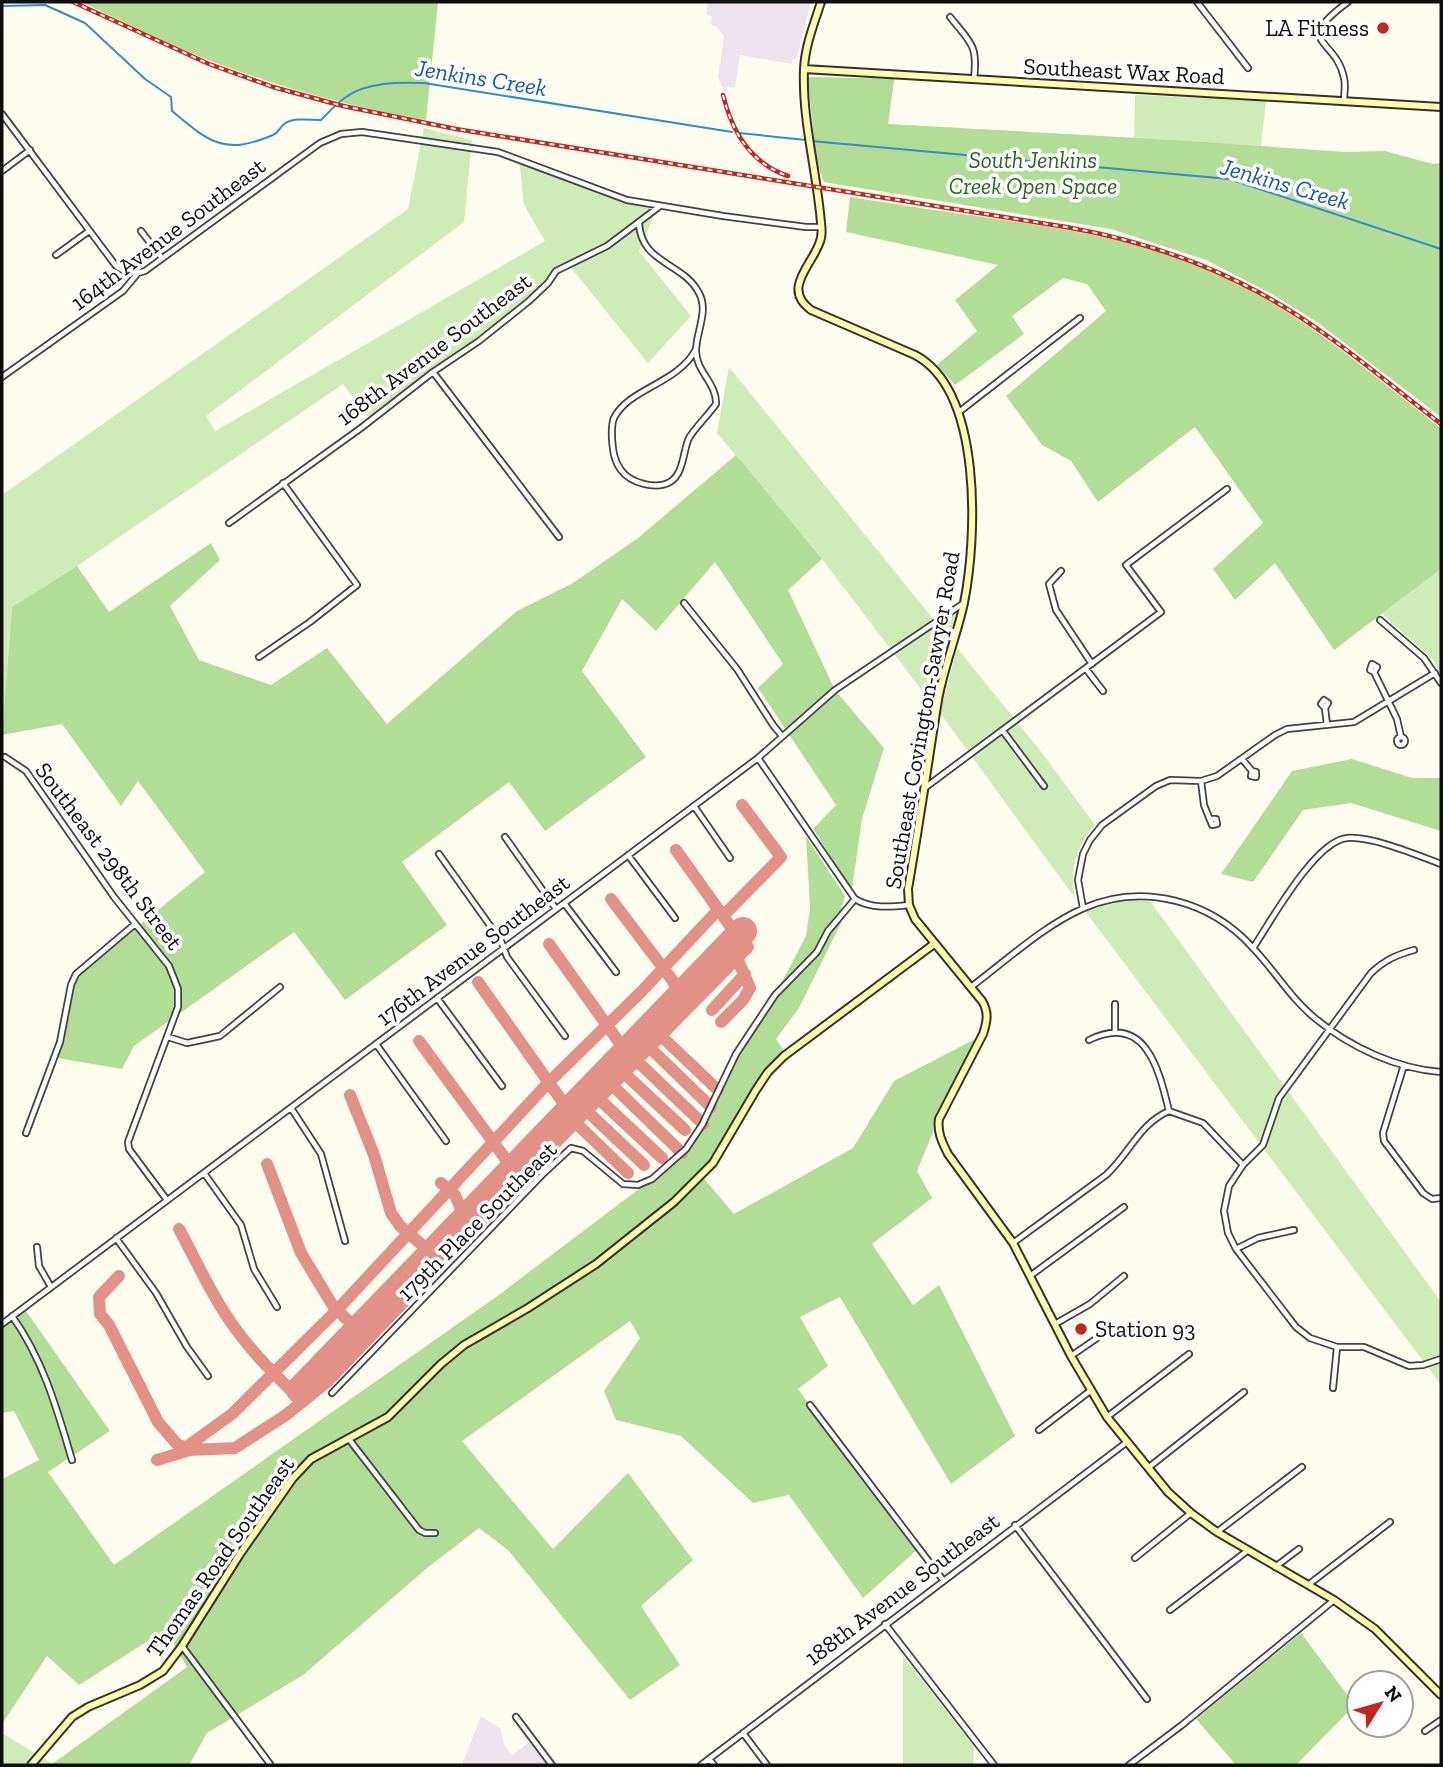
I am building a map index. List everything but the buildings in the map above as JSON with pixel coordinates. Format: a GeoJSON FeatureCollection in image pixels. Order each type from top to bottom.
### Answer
{"type":"FeatureCollection","features":[{"type":"Feature","properties":{"kind":"street"},"geometry":{"type":"LineString","coordinates":[[660,206],[806,227],[821,226],[808,132],[804,69],[807,46],[821,2]]}},
{"type":"Feature","properties":{"kind":"street"},"geometry":{"type":"LineString","coordinates":[[1198,2],[1248,68]]}},
{"type":"Feature","properties":{"kind":"street"},"geometry":{"type":"LineString","coordinates":[[1344,101],[1344,78],[1339,65],[1322,41],[1321,27],[1327,17],[1348,2]]}},
{"type":"Feature","properties":{"kind":"street"},"geometry":{"type":"LineString","coordinates":[[950,17],[976,53],[974,80]]}},
{"type":"Feature","properties":{"kind":"street","name":"Southeast Wax Road"},"geometry":{"type":"LineString","coordinates":[[804,69],[1441,107]]}},
{"type":"Feature","properties":{"kind":"street"},"geometry":{"type":"LineString","coordinates":[[2,114],[116,266],[126,272],[138,273]]}},
{"type":"Feature","properties":{"kind":"street","name":"164th Avenue Southeast"},"geometry":{"type":"LineString","coordinates":[[2,377],[121,292],[138,273],[320,143],[341,134],[362,132],[499,152],[628,200],[660,206]]}},
{"type":"Feature","properties":{"kind":"street"},"geometry":{"type":"LineString","coordinates":[[2,171],[30,150]]}},
{"type":"Feature","properties":{"kind":"street","name":"168th Avenue Southeast"},"geometry":{"type":"LineString","coordinates":[[229,523],[479,341],[544,288],[556,271],[607,246],[660,206]]}},
{"type":"Feature","properties":{"kind":"street"},"geometry":{"type":"LineString","coordinates":[[639,222],[640,235],[647,249],[694,284],[702,298],[696,349],[701,372],[715,390],[716,404],[689,437],[674,478],[668,484],[649,485],[631,479],[620,470],[613,454],[614,417],[634,398],[666,380],[688,362],[696,349]]}},
{"type":"Feature","properties":{"kind":"street","name":"Southeast Covington-Sawyer Road"},"geometry":{"type":"LineString","coordinates":[[821,226],[819,245],[800,278],[798,292],[806,306],[922,359],[940,376],[959,412],[967,451],[971,527],[964,603],[939,697],[908,889],[909,905],[915,919],[986,1007],[987,1022],[983,1034],[939,1119],[939,1132],[947,1154],[1013,1242],[1090,1391],[1107,1417],[1168,1492],[1217,1532],[1334,1600],[1375,1629],[1441,1695]]}},
{"type":"Feature","properties":{"kind":"street"},"geometry":{"type":"LineString","coordinates":[[57,255],[89,231]]}},
{"type":"Feature","properties":{"kind":"street"},"geometry":{"type":"LineString","coordinates":[[141,232],[162,258]]}},
{"type":"Feature","properties":{"kind":"street"},"geometry":{"type":"LineString","coordinates":[[959,412],[1080,318]]}},
{"type":"Feature","properties":{"kind":"street"},"geometry":{"type":"LineString","coordinates":[[433,372],[559,537]]}},
{"type":"Feature","properties":{"kind":"street"},"geometry":{"type":"LineString","coordinates":[[259,657],[357,585],[283,483]]}},
{"type":"Feature","properties":{"kind":"street"},"geometry":{"type":"LineString","coordinates":[[926,787],[1161,612],[1126,565],[1227,489]]}},
{"type":"Feature","properties":{"kind":"street"},"geometry":{"type":"LineString","coordinates":[[1061,571],[1049,583],[1056,610],[1092,664]]}},
{"type":"Feature","properties":{"kind":"street"},"geometry":{"type":"LineString","coordinates":[[684,603],[722,649],[782,736]]}},
{"type":"Feature","properties":{"kind":"street","name":"176th Avenue Southeast"},"geometry":{"type":"LineString","coordinates":[[2,1324],[758,758],[835,690],[964,603]]}},
{"type":"Feature","properties":{"kind":"street"},"geometry":{"type":"LineString","coordinates":[[1380,620],[1424,658],[1441,684]]}},
{"type":"Feature","properties":{"kind":"street"},"geometry":{"type":"LineString","coordinates":[[1086,669],[1102,691]]}},
{"type":"Feature","properties":{"kind":"street"},"geometry":{"type":"LineString","coordinates":[[1374,672],[1400,727],[1401,737]]}},
{"type":"Feature","properties":{"kind":"street"},"geometry":{"type":"LineString","coordinates":[[1083,908],[1078,880],[1081,862],[1090,840],[1102,825],[1163,782],[1201,781],[1217,776],[1282,732],[1354,722],[1434,673]]}},
{"type":"Feature","properties":{"kind":"street"},"geometry":{"type":"LineString","coordinates":[[1325,708],[1327,725]]}},
{"type":"Feature","properties":{"kind":"street"},"geometry":{"type":"LineString","coordinates":[[1003,731],[1044,786]]}},
{"type":"Feature","properties":{"kind":"street","name":"Southeast 298th Street"},"geometry":{"type":"LineString","coordinates":[[5,757],[26,771],[135,925],[169,966],[178,989],[178,1007],[128,1142],[129,1149],[167,1200]]}},
{"type":"Feature","properties":{"kind":"street"},"geometry":{"type":"LineString","coordinates":[[758,758],[855,900],[880,906],[909,905]]}},
{"type":"Feature","properties":{"kind":"street"},"geometry":{"type":"LineString","coordinates":[[1242,759],[1252,771]]}},
{"type":"Feature","properties":{"kind":"street"},"geometry":{"type":"LineString","coordinates":[[1201,781],[1205,810],[1211,819]]}},
{"type":"Feature","properties":{"kind":"street"},"geometry":{"type":"LineString","coordinates":[[694,806],[730,858]]}},
{"type":"Feature","properties":{"kind":"street"},"geometry":{"type":"LineString","coordinates":[[505,837],[556,909]]}},
{"type":"Feature","properties":{"kind":"street"},"geometry":{"type":"LineString","coordinates":[[1253,948],[1313,860],[1328,845],[1347,838],[1366,840],[1441,864]]}},
{"type":"Feature","properties":{"kind":"street"},"geometry":{"type":"LineString","coordinates":[[439,854],[501,941],[507,957],[565,1037]]}},
{"type":"Feature","properties":{"kind":"street"},"geometry":{"type":"LineString","coordinates":[[628,855],[675,918]]}},
{"type":"Feature","properties":{"kind":"street"},"geometry":{"type":"LineString","coordinates":[[971,987],[1051,927],[1083,908],[1139,896],[1172,899],[1206,911],[1221,920],[1253,948],[1288,992],[1330,1030],[1380,1057],[1441,1072]]}},
{"type":"Feature","properties":{"kind":"street","name":"179th Place Southeast"},"geometry":{"type":"LineString","coordinates":[[332,1393],[544,1173],[571,1149],[583,1151],[624,1184],[638,1185],[652,1179],[686,1149],[702,1125],[736,1054],[775,995],[817,952],[828,931],[855,900]]}},
{"type":"Feature","properties":{"kind":"street"},"geometry":{"type":"LineString","coordinates":[[564,903],[616,972]]}},
{"type":"Feature","properties":{"kind":"street"},"geometry":{"type":"LineString","coordinates":[[26,1133],[60,1042],[71,985],[76,974],[135,925]]}},
{"type":"Feature","properties":{"kind":"street","name":"Thomas Road Southeast"},"geometry":{"type":"LineString","coordinates":[[31,1765],[72,1717],[88,1707],[140,1685],[163,1671],[293,1478],[312,1459],[388,1417],[464,1345],[596,1264],[674,1202],[709,1169],[768,1072],[784,1056],[934,944]]}},
{"type":"Feature","properties":{"kind":"street"},"geometry":{"type":"LineString","coordinates":[[1415,950],[1398,954],[1380,965],[1366,980],[1279,1098],[1262,1145],[1229,1185],[1224,1201],[1228,1233],[1236,1249],[1296,1327],[1315,1341],[1337,1347],[1364,1347],[1400,1363],[1416,1366],[1441,1359]]}},
{"type":"Feature","properties":{"kind":"street"},"geometry":{"type":"LineString","coordinates":[[168,1037],[187,1043],[220,1036],[280,987]]}},
{"type":"Feature","properties":{"kind":"street"},"geometry":{"type":"LineString","coordinates":[[437,998],[502,1086]]}},
{"type":"Feature","properties":{"kind":"street"},"geometry":{"type":"LineString","coordinates":[[1115,1004],[1115,1032]]}},
{"type":"Feature","properties":{"kind":"street"},"geometry":{"type":"LineString","coordinates":[[1089,1040],[1101,1034],[1115,1032],[1130,1037],[1151,1055],[1156,1063],[1169,1111]]}},
{"type":"Feature","properties":{"kind":"street"},"geometry":{"type":"LineString","coordinates":[[376,1044],[446,1140]]}},
{"type":"Feature","properties":{"kind":"street"},"geometry":{"type":"LineString","coordinates":[[1404,1065],[1382,1136],[1387,1147],[1419,1189],[1428,1197],[1439,1199]]}},
{"type":"Feature","properties":{"kind":"street"},"geometry":{"type":"LineString","coordinates":[[291,1108],[321,1154],[345,1241]]}},
{"type":"Feature","properties":{"kind":"street"},"geometry":{"type":"LineString","coordinates":[[1013,1242],[1106,1175],[1151,1120],[1169,1111],[1203,1123],[1243,1165]]}},
{"type":"Feature","properties":{"kind":"street"},"geometry":{"type":"LineString","coordinates":[[204,1173],[241,1225],[254,1269],[277,1307]]}},
{"type":"Feature","properties":{"kind":"street"},"geometry":{"type":"LineString","coordinates":[[1030,1276],[1124,1207]]}},
{"type":"Feature","properties":{"kind":"street"},"geometry":{"type":"LineString","coordinates":[[1236,1249],[1258,1238],[1294,1230]]}},
{"type":"Feature","properties":{"kind":"street"},"geometry":{"type":"LineString","coordinates":[[116,1238],[156,1293],[187,1347],[208,1376]]}},
{"type":"Feature","properties":{"kind":"street"},"geometry":{"type":"LineString","coordinates":[[37,1247],[39,1266],[51,1287]]}},
{"type":"Feature","properties":{"kind":"street"},"geometry":{"type":"LineString","coordinates":[[1055,1324],[1090,1304],[1124,1276]]}},
{"type":"Feature","properties":{"kind":"street"},"geometry":{"type":"LineString","coordinates":[[12,1316],[35,1351],[60,1418],[72,1460]]}},
{"type":"Feature","properties":{"kind":"street"},"geometry":{"type":"LineString","coordinates":[[1070,1356],[1103,1334],[1116,1332]]}},
{"type":"Feature","properties":{"kind":"street"},"geometry":{"type":"LineString","coordinates":[[1333,1388],[1337,1347]]}},
{"type":"Feature","properties":{"kind":"street"},"geometry":{"type":"LineString","coordinates":[[1107,1417],[1189,1354]]}},
{"type":"Feature","properties":{"kind":"street"},"geometry":{"type":"LineString","coordinates":[[1039,1430],[1090,1391]]}},
{"type":"Feature","properties":{"kind":"street"},"geometry":{"type":"LineString","coordinates":[[1147,1468],[1244,1392]]}},
{"type":"Feature","properties":{"kind":"street"},"geometry":{"type":"LineString","coordinates":[[810,1405],[943,1580]]}},
{"type":"Feature","properties":{"kind":"street"},"geometry":{"type":"LineString","coordinates":[[348,1438],[419,1530],[435,1533]]}},
{"type":"Feature","properties":{"kind":"street","name":"188th Avenue Southeast"},"geometry":{"type":"LineString","coordinates":[[701,1765],[1127,1442]]}},
{"type":"Feature","properties":{"kind":"street"},"geometry":{"type":"LineString","coordinates":[[1217,1532],[1302,1467]]}},
{"type":"Feature","properties":{"kind":"street"},"geometry":{"type":"LineString","coordinates":[[1135,1558],[1191,1513]]}},
{"type":"Feature","properties":{"kind":"street"},"geometry":{"type":"LineString","coordinates":[[1307,1585],[1390,1522]]}},
{"type":"Feature","properties":{"kind":"street"},"geometry":{"type":"LineString","coordinates":[[1016,1525],[1147,1699]]}},
{"type":"Feature","properties":{"kind":"street"},"geometry":{"type":"LineString","coordinates":[[1275,1568],[1299,1549]]}},
{"type":"Feature","properties":{"kind":"street"},"geometry":{"type":"LineString","coordinates":[[1170,1610],[1247,1551]]}},
{"type":"Feature","properties":{"kind":"street"},"geometry":{"type":"LineString","coordinates":[[1129,1765],[1334,1600]]}},
{"type":"Feature","properties":{"kind":"street"},"geometry":{"type":"LineString","coordinates":[[885,1624],[994,1765]]}},
{"type":"Feature","properties":{"kind":"street"},"geometry":{"type":"LineString","coordinates":[[182,1646],[270,1764]]}},
{"type":"Feature","properties":{"kind":"street"},"geometry":{"type":"LineString","coordinates":[[516,1717],[552,1765]]}},
{"type":"Feature","properties":{"kind":"street"},"geometry":{"type":"LineString","coordinates":[[1425,1731],[1441,1720]]}},
{"type":"Feature","properties":{"kind":"street"},"geometry":{"type":"LineString","coordinates":[[743,1733],[767,1765]]}},
{"type":"Feature","properties":{"kind":"street"},"geometry":{"type":"LineString","coordinates":[[709,1759],[714,1765]]}},
{"type":"Feature","properties":{"kind":"shaded area"},"geometry":{"type":"Polygon","coordinates":[[[708,2],[811,2],[797,58],[792,60],[792,64],[740,55],[735,88],[727,87],[724,91],[718,78],[724,36],[717,27],[711,25],[712,16],[706,15],[708,2]]]}},
{"type":"Feature","properties":{"kind":"shaded area"},"geometry":{"type":"Polygon","coordinates":[[[481,1716],[501,1729],[504,1744],[512,1755],[531,1741],[550,1765],[462,1765],[481,1716]]]}},
{"type":"Feature","properties":{"kind":"green space"},"geometry":{"type":"Polygon","coordinates":[[[81,2],[438,2],[426,120],[349,104],[249,75],[188,52],[81,2]]]}},
{"type":"Feature","properties":{"kind":"green space","name":"South Jenkins Creek Open Space"},"geometry":{"type":"Polygon","coordinates":[[[808,77],[894,79],[888,124],[1134,138],[1135,95],[1266,101],[1261,146],[1157,139],[1053,218],[824,182],[816,160],[808,77]]]}},
{"type":"Feature","properties":{"kind":"green space"},"geometry":{"type":"Polygon","coordinates":[[[808,77],[894,79],[888,124],[1345,152],[1385,151],[1433,164],[1441,163],[1441,417],[1317,322],[1272,294],[1206,260],[1111,229],[824,182],[816,160],[808,77]]]}},
{"type":"Feature","properties":{"kind":"green space"},"geometry":{"type":"Polygon","coordinates":[[[424,128],[472,140],[464,222],[206,416],[215,431],[545,241],[524,205],[519,159],[657,208],[639,251],[691,316],[648,363],[568,264],[556,271],[520,309],[371,420],[343,384],[77,566],[12,607],[2,734],[2,495],[408,209],[424,128]]]}},
{"type":"Feature","properties":{"kind":"green space"},"geometry":{"type":"Polygon","coordinates":[[[850,197],[1060,229],[1123,242],[1154,250],[1214,272],[1270,301],[1345,353],[1441,428],[1441,569],[1334,650],[1275,563],[1235,600],[1213,569],[1263,523],[1195,427],[1098,502],[1071,461],[1042,445],[1006,396],[1106,311],[1087,284],[1063,278],[1012,316],[1024,334],[955,385],[937,365],[977,331],[955,300],[998,265],[846,232],[850,197]]]}},
{"type":"Feature","properties":{"kind":"green space"},"geometry":{"type":"Polygon","coordinates":[[[729,367],[934,620],[958,603],[933,705],[822,559],[717,433],[729,367]]]}},
{"type":"Feature","properties":{"kind":"green space"},"geometry":{"type":"Polygon","coordinates":[[[736,455],[822,559],[788,590],[835,690],[884,748],[862,819],[852,889],[813,829],[836,805],[758,688],[783,664],[715,562],[656,631],[622,599],[582,671],[646,757],[545,831],[509,782],[402,862],[447,925],[345,1000],[294,932],[134,1046],[122,1069],[57,1058],[79,974],[205,872],[138,781],[121,806],[62,724],[2,735],[12,607],[77,566],[109,612],[211,543],[220,560],[170,606],[199,660],[271,685],[327,648],[387,724],[517,611],[573,583],[638,538],[736,455]]]}},
{"type":"Feature","properties":{"kind":"green space"},"geometry":{"type":"Polygon","coordinates":[[[1441,569],[1441,674],[1433,660],[1382,614],[1441,569]]]}},
{"type":"Feature","properties":{"kind":"green space"},"geometry":{"type":"Polygon","coordinates":[[[957,648],[1039,749],[1095,825],[1083,842],[1076,859],[1073,878],[1075,898],[940,713],[957,648]]]}},
{"type":"Feature","properties":{"kind":"green space"},"geometry":{"type":"Polygon","coordinates":[[[1352,759],[1412,778],[1441,778],[1441,831],[1351,803],[1303,810],[1253,882],[1221,874],[1292,771],[1352,759]]]}},
{"type":"Feature","properties":{"kind":"green space"},"geometry":{"type":"Polygon","coordinates":[[[806,836],[845,896],[840,913],[844,917],[799,1008],[776,1039],[785,1052],[758,1080],[701,1175],[734,1214],[853,1148],[894,1081],[977,1038],[935,1116],[933,1132],[917,1171],[932,1198],[872,1244],[913,1305],[939,1285],[1015,1436],[951,1484],[840,1297],[800,1317],[828,1366],[798,1389],[918,1549],[863,1598],[789,1495],[753,1503],[681,1436],[616,1420],[604,1391],[640,1338],[630,1321],[462,1441],[553,1549],[628,1473],[693,1560],[641,1606],[680,1665],[630,1700],[508,1550],[479,1528],[426,1569],[303,1675],[207,1733],[189,1765],[52,1764],[187,1667],[165,1630],[79,1685],[47,1656],[2,1724],[2,1479],[39,1460],[14,1411],[2,1413],[2,1324],[24,1308],[110,1431],[48,1472],[114,1565],[496,1297],[652,1179],[686,1149],[703,1124],[736,1054],[775,995],[806,936],[810,908],[806,836]]]}},
{"type":"Feature","properties":{"kind":"green space"},"geometry":{"type":"Polygon","coordinates":[[[1150,901],[1441,1302],[1441,1385],[1085,911],[1114,902],[1150,901]]]}},
{"type":"Feature","properties":{"kind":"green space"},"geometry":{"type":"Polygon","coordinates":[[[1301,1633],[1345,1692],[1345,1715],[1296,1765],[1236,1765],[1196,1719],[1301,1633]]]}},
{"type":"Feature","properties":{"kind":"green space"},"geometry":{"type":"Polygon","coordinates":[[[903,1656],[974,1746],[973,1765],[903,1765],[903,1656]]]}},
{"type":"Feature","properties":{"kind":"green space"},"geometry":{"type":"Polygon","coordinates":[[[2,1733],[54,1765],[2,1765],[2,1733]]]}},
{"type":"Feature","properties":{"kind":"waterway","name":"Jenkins Creek"},"geometry":{"type":"LineString","coordinates":[[2,6],[45,5],[85,23],[145,79],[171,97],[172,111],[207,138],[229,145],[273,135],[292,120],[321,120],[343,99],[364,88],[404,83],[424,83],[732,132]]}},
{"type":"Feature","properties":{"kind":"waterway","name":"Jenkins Creek"},"geometry":{"type":"LineString","coordinates":[[739,133],[806,140]]}},
{"type":"Feature","properties":{"kind":"waterway","name":"Jenkins Creek"},"geometry":{"type":"LineString","coordinates":[[811,141],[1229,179],[1441,249]]}},
{"type":"Feature","properties":{"kind":"taxiway"},"geometry":{"type":"LineString","coordinates":[[723,916],[781,857],[742,805]]}},
{"type":"Feature","properties":{"kind":"taxiway"},"geometry":{"type":"LineString","coordinates":[[317,1372],[328,1381],[565,1133],[748,947],[676,850]]}},
{"type":"Feature","properties":{"kind":"taxiway"},"geometry":{"type":"LineString","coordinates":[[611,899],[673,981],[679,998]]}},
{"type":"Feature","properties":{"kind":"taxiway"},"geometry":{"type":"LineString","coordinates":[[185,1448],[232,1414],[337,1310],[549,1082],[641,992],[718,910]]}},
{"type":"Feature","properties":{"kind":"taxiway"},"geometry":{"type":"LineString","coordinates":[[549,944],[626,1052]]}},
{"type":"Feature","properties":{"kind":"taxiway"},"geometry":{"type":"LineString","coordinates":[[721,1022],[743,1000],[750,988],[737,958]]}},
{"type":"Feature","properties":{"kind":"taxiway"},"geometry":{"type":"LineString","coordinates":[[712,1010],[745,974]]}},
{"type":"Feature","properties":{"kind":"taxiway"},"geometry":{"type":"LineString","coordinates":[[478,982],[569,1111]]}},
{"type":"Feature","properties":{"kind":"taxiway"},"geometry":{"type":"LineString","coordinates":[[660,1035],[718,1090]]}},
{"type":"Feature","properties":{"kind":"taxiway"},"geometry":{"type":"LineString","coordinates":[[419,1041],[513,1169]]}},
{"type":"Feature","properties":{"kind":"taxiway"},"geometry":{"type":"LineString","coordinates":[[649,1047],[711,1107]]}},
{"type":"Feature","properties":{"kind":"taxiway"},"geometry":{"type":"LineString","coordinates":[[636,1060],[703,1124]]}},
{"type":"Feature","properties":{"kind":"taxiway"},"geometry":{"type":"LineString","coordinates":[[624,1073],[685,1130]]}},
{"type":"Feature","properties":{"kind":"taxiway"},"geometry":{"type":"LineString","coordinates":[[612,1085],[682,1153]]}},
{"type":"Feature","properties":{"kind":"taxiway"},"geometry":{"type":"LineString","coordinates":[[350,1095],[374,1155],[391,1213],[400,1226],[442,1262]]}},
{"type":"Feature","properties":{"kind":"taxiway"},"geometry":{"type":"LineString","coordinates":[[599,1099],[662,1158]]}},
{"type":"Feature","properties":{"kind":"taxiway"},"geometry":{"type":"LineString","coordinates":[[587,1111],[644,1165]]}},
{"type":"Feature","properties":{"kind":"taxiway"},"geometry":{"type":"LineString","coordinates":[[576,1123],[628,1173]]}},
{"type":"Feature","properties":{"kind":"taxiway"},"geometry":{"type":"LineString","coordinates":[[543,1137],[565,1133]]}},
{"type":"Feature","properties":{"kind":"taxiway"},"geometry":{"type":"LineString","coordinates":[[267,1164],[301,1253],[333,1306],[367,1339]]}},
{"type":"Feature","properties":{"kind":"taxiway"},"geometry":{"type":"LineString","coordinates":[[441,1183],[455,1195],[465,1219]]}},
{"type":"Feature","properties":{"kind":"taxiway"},"geometry":{"type":"LineString","coordinates":[[179,1229],[213,1294],[234,1327],[262,1361],[302,1401]]}},
{"type":"Feature","properties":{"kind":"taxiway"},"geometry":{"type":"LineString","coordinates":[[119,1276],[99,1297],[100,1314],[109,1325],[158,1422],[177,1444],[190,1450],[235,1448],[286,1415],[328,1381]]}},
{"type":"Feature","properties":{"kind":"taxiway"},"geometry":{"type":"LineString","coordinates":[[157,1460],[190,1450]]}},
{"type":"Feature","properties":{"kind":"runway"},"geometry":{"type":"LineString","coordinates":[[300,1390],[743,931]]}},
{"type":"Feature","properties":{"kind":"railway"},"geometry":{"type":"LineString","coordinates":[[73,2],[209,64],[273,87],[343,106],[456,129],[1066,227],[1141,244],[1235,280],[1282,306],[1352,354],[1441,424]]}},
{"type":"Feature","properties":{"kind":"railway"},"geometry":{"type":"LineString","coordinates":[[723,95],[738,133],[753,154],[763,163],[788,176]]}},
{"type":"Feature","properties":{"kind":"place","name":"LA Fitness"},"geometry":{"type":"Point","coordinates":[1383,28]}},
{"type":"Feature","properties":{"kind":"place","name":"Station 93"},"geometry":{"type":"Point","coordinates":[1081,1329]}}]}
